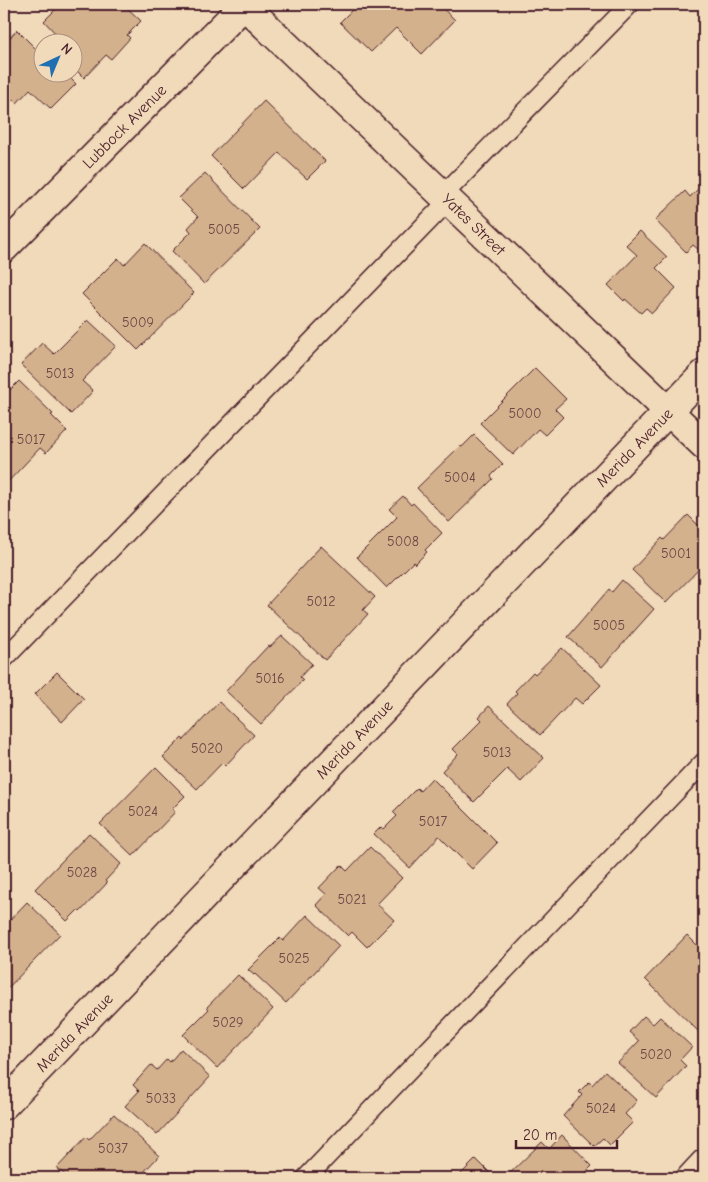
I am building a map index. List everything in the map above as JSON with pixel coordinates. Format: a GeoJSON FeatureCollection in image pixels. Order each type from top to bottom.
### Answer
{"type":"FeatureCollection","features":[{"type":"Feature","properties":{"kind":"street","name":"Yates Street"},"geometry":{"type":"LineString","coordinates":[[244,4],[704,445]]}},
{"type":"Feature","properties":{"kind":"street","name":"Lubbock Avenue"},"geometry":{"type":"LineString","coordinates":[[4,248],[244,4]]}},
{"type":"Feature","properties":{"kind":"street","name":"Merida Avenue"},"geometry":{"type":"LineString","coordinates":[[4,1104],[704,374]]}},
{"type":"Feature","properties":{"kind":"street"},"geometry":{"type":"LineString","coordinates":[[691,1178],[704,1164]]}},
{"type":"Feature","properties":{"kind":"lane"},"geometry":{"type":"LineString","coordinates":[[4,659],[630,4]]}},
{"type":"Feature","properties":{"kind":"lane"},"geometry":{"type":"LineString","coordinates":[[306,1178],[704,762]]}},
{"type":"Feature","properties":{"kind":"building"},"geometry":{"type":"Polygon","coordinates":[[[61,4],[123,4],[141,21],[127,35],[130,38],[111,59],[106,55],[84,78],[82,76],[82,32],[54,32],[44,21],[61,4]]]}},
{"type":"Feature","properties":{"kind":"building"},"geometry":{"type":"Polygon","coordinates":[[[358,4],[438,4],[455,20],[422,54],[396,28],[371,52],[340,22],[358,4]]]}},
{"type":"Feature","properties":{"kind":"building"},"geometry":{"type":"Polygon","coordinates":[[[17,30],[32,45],[32,82],[74,82],[76,84],[51,109],[30,89],[17,103],[13,99],[4,109],[4,44],[17,30]]]}},
{"type":"Feature","properties":{"kind":"building"},"geometry":{"type":"Polygon","coordinates":[[[264,101],[325,161],[307,179],[279,153],[244,189],[211,156],[264,101]]]}},
{"type":"Feature","properties":{"kind":"building"},"geometry":{"type":"Polygon","coordinates":[[[4,141],[11,148],[4,156],[4,141]]]}},
{"type":"Feature","properties":{"kind":"building"},"geometry":{"type":"Polygon","coordinates":[[[205,173],[260,229],[204,284],[172,251],[191,232],[188,228],[198,217],[179,198],[205,173]]]}},
{"type":"Feature","properties":{"kind":"building"},"geometry":{"type":"Polygon","coordinates":[[[703,184],[704,245],[699,250],[693,245],[686,252],[655,220],[685,191],[690,197],[703,184]]]}},
{"type":"Feature","properties":{"kind":"building"},"geometry":{"type":"Polygon","coordinates":[[[640,231],[667,257],[656,268],[676,288],[652,313],[646,308],[641,313],[625,299],[624,301],[608,285],[637,255],[626,245],[640,231]]]}},
{"type":"Feature","properties":{"kind":"building"},"geometry":{"type":"Polygon","coordinates":[[[145,243],[194,293],[138,350],[82,294],[118,258],[124,265],[145,243]]]}},
{"type":"Feature","properties":{"kind":"building"},"geometry":{"type":"Polygon","coordinates":[[[88,320],[116,346],[82,381],[93,391],[71,414],[21,365],[42,343],[54,354],[88,320]]]}},
{"type":"Feature","properties":{"kind":"building"},"geometry":{"type":"Polygon","coordinates":[[[535,368],[566,399],[555,409],[563,417],[545,435],[538,429],[513,455],[480,423],[535,368]]]}},
{"type":"Feature","properties":{"kind":"building"},"geometry":{"type":"Polygon","coordinates":[[[19,381],[53,414],[51,415],[67,431],[46,453],[40,448],[4,486],[4,396],[19,381]]]}},
{"type":"Feature","properties":{"kind":"building"},"geometry":{"type":"Polygon","coordinates":[[[474,435],[503,464],[491,476],[493,479],[449,522],[417,488],[474,435]]]}},
{"type":"Feature","properties":{"kind":"building"},"geometry":{"type":"Polygon","coordinates":[[[403,496],[411,505],[413,503],[442,533],[425,550],[427,552],[415,564],[413,562],[387,588],[357,557],[397,517],[389,509],[403,496]]]}},
{"type":"Feature","properties":{"kind":"building"},"geometry":{"type":"Polygon","coordinates":[[[688,515],[704,531],[704,569],[701,567],[666,603],[632,570],[662,538],[664,540],[688,515]]]}},
{"type":"Feature","properties":{"kind":"building"},"geometry":{"type":"Polygon","coordinates":[[[321,546],[375,597],[363,610],[368,614],[325,660],[267,605],[321,546]]]}},
{"type":"Feature","properties":{"kind":"building"},"geometry":{"type":"Polygon","coordinates":[[[622,580],[654,609],[602,667],[568,637],[609,589],[612,592],[622,580]]]}},
{"type":"Feature","properties":{"kind":"building"},"geometry":{"type":"Polygon","coordinates":[[[282,636],[312,664],[300,677],[303,680],[261,724],[226,691],[268,646],[270,647],[282,636]]]}},
{"type":"Feature","properties":{"kind":"building"},"geometry":{"type":"Polygon","coordinates":[[[562,648],[601,685],[582,704],[575,698],[540,735],[507,704],[517,693],[515,691],[533,672],[535,674],[562,648]]]}},
{"type":"Feature","properties":{"kind":"building"},"geometry":{"type":"Polygon","coordinates":[[[57,672],[84,699],[62,722],[35,694],[57,672]]]}},
{"type":"Feature","properties":{"kind":"building"},"geometry":{"type":"Polygon","coordinates":[[[219,702],[254,735],[225,766],[222,763],[197,789],[163,757],[182,738],[184,740],[219,702]]]}},
{"type":"Feature","properties":{"kind":"building"},"geometry":{"type":"Polygon","coordinates":[[[489,706],[544,758],[521,782],[507,769],[474,802],[442,771],[458,754],[453,749],[482,720],[479,717],[489,706]]]}},
{"type":"Feature","properties":{"kind":"building"},"geometry":{"type":"Polygon","coordinates":[[[156,767],[185,796],[172,809],[175,812],[133,856],[100,824],[156,767]]]}},
{"type":"Feature","properties":{"kind":"building"},"geometry":{"type":"Polygon","coordinates":[[[432,778],[497,843],[472,869],[439,836],[410,868],[374,834],[381,827],[384,829],[397,816],[393,812],[417,788],[420,791],[432,778]]]}},
{"type":"Feature","properties":{"kind":"building"},"geometry":{"type":"Polygon","coordinates":[[[89,833],[121,864],[105,881],[107,883],[80,912],[78,910],[67,921],[35,889],[89,833]]]}},
{"type":"Feature","properties":{"kind":"building"},"geometry":{"type":"Polygon","coordinates":[[[370,847],[402,878],[377,904],[394,920],[367,947],[352,932],[348,936],[316,905],[326,894],[319,888],[341,865],[347,871],[370,847]]]}},
{"type":"Feature","properties":{"kind":"building"},"geometry":{"type":"Polygon","coordinates":[[[27,902],[60,934],[5,991],[4,926],[27,902]]]}},
{"type":"Feature","properties":{"kind":"building"},"geometry":{"type":"Polygon","coordinates":[[[307,915],[339,946],[286,1003],[255,974],[248,970],[280,938],[283,941],[307,915]]]}},
{"type":"Feature","properties":{"kind":"building"},"geometry":{"type":"Polygon","coordinates":[[[687,935],[704,952],[704,1029],[700,1033],[645,979],[687,935]]]}},
{"type":"Feature","properties":{"kind":"building"},"geometry":{"type":"Polygon","coordinates":[[[238,975],[273,1009],[217,1068],[183,1035],[209,1009],[207,1007],[238,975]]]}},
{"type":"Feature","properties":{"kind":"building"},"geometry":{"type":"Polygon","coordinates":[[[644,1016],[653,1024],[660,1017],[692,1047],[680,1060],[686,1066],[656,1098],[618,1063],[639,1041],[629,1032],[644,1016]]]}},
{"type":"Feature","properties":{"kind":"building"},"geometry":{"type":"Polygon","coordinates":[[[181,1049],[210,1077],[157,1135],[125,1106],[139,1091],[133,1085],[151,1065],[157,1070],[167,1059],[170,1062],[181,1049]]]}},
{"type":"Feature","properties":{"kind":"building"},"geometry":{"type":"Polygon","coordinates":[[[605,1071],[637,1101],[625,1114],[633,1122],[610,1145],[603,1138],[594,1146],[563,1116],[582,1095],[579,1092],[589,1082],[592,1085],[605,1071]]]}},
{"type":"Feature","properties":{"kind":"building"},"geometry":{"type":"Polygon","coordinates":[[[114,1114],[159,1156],[138,1178],[68,1178],[57,1168],[86,1137],[89,1140],[114,1114]]]}},
{"type":"Feature","properties":{"kind":"building"},"geometry":{"type":"Polygon","coordinates":[[[562,1135],[592,1166],[580,1178],[505,1178],[542,1142],[549,1149],[562,1135]]]}},
{"type":"Feature","properties":{"kind":"building"},"geometry":{"type":"Polygon","coordinates":[[[476,1159],[495,1178],[457,1178],[476,1159]]]}}]}
